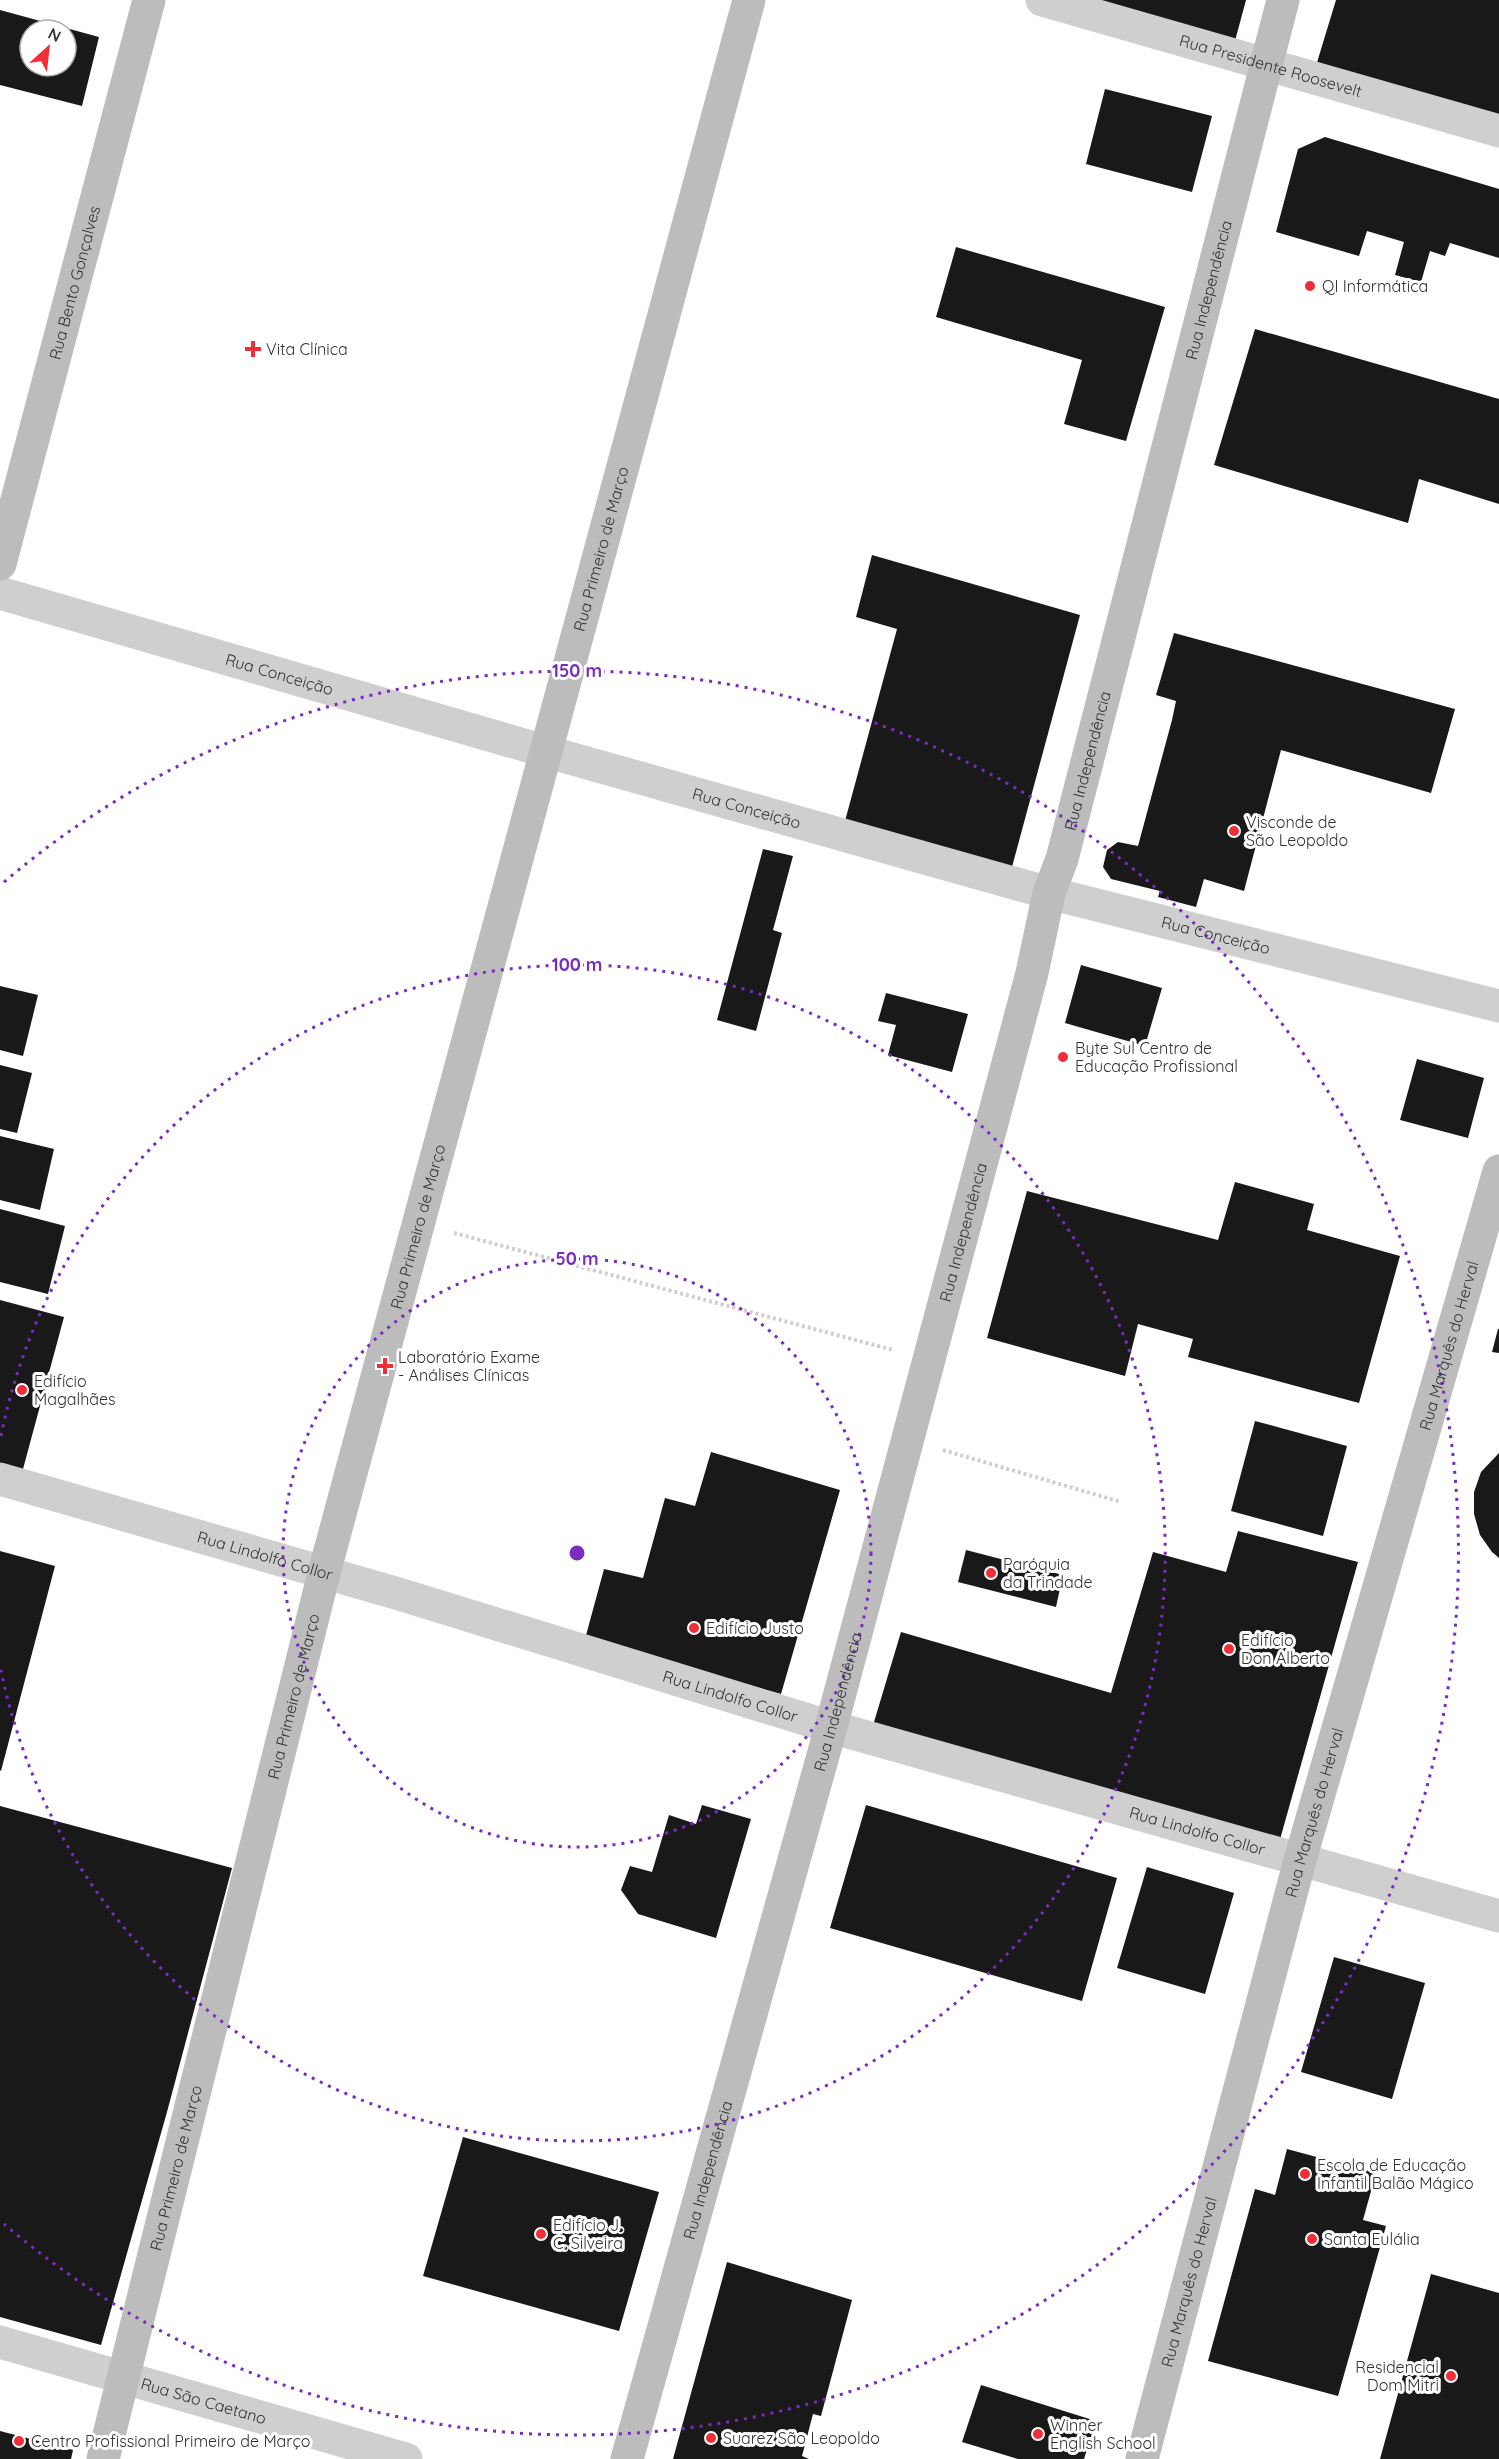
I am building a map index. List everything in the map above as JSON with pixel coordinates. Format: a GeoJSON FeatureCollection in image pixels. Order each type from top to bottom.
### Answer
{"type":"FeatureCollection","features":[{"type":"Feature","properties":{"kind":"street","name":"Rua Bento Gonçalves"},"geometry":{"type":"LineString","coordinates":[[0,564],[149,0]]}},
{"type":"Feature","properties":{"kind":"street","name":"Rua Primeiro de Março"},"geometry":{"type":"LineString","coordinates":[[102,2459],[324,1573],[548,752],[749,0]]}},
{"type":"Feature","properties":{"kind":"street","name":"Rua Presidente Roosevelt"},"geometry":{"type":"LineString","coordinates":[[1042,0],[1499,131]]}},
{"type":"Feature","properties":{"kind":"street","name":"Rua Independência"},"geometry":{"type":"LineString","coordinates":[[627,2459],[831,1727],[930,1360],[1032,973],[1049,893],[1062,859],[1283,0]]}},
{"type":"Feature","properties":{"kind":"street","name":"Rua Conceição"},"geometry":{"type":"LineString","coordinates":[[0,593],[548,752],[1049,893],[1499,1006]]}},
{"type":"Feature","properties":{"kind":"street","name":"Rua Marquês do Herval"},"geometry":{"type":"LineString","coordinates":[[1142,2459],[1300,1860],[1499,1171]]}},
{"type":"Feature","properties":{"kind":"street","name":"Rua Lindolfo Collor"},"geometry":{"type":"LineString","coordinates":[[0,1479],[324,1573],[831,1727],[1499,1916]]}},
{"type":"Feature","properties":{"kind":"street","name":"Rua São Caetano"},"geometry":{"type":"LineString","coordinates":[[0,2342],[405,2459]]}},
{"type":"Feature","properties":{"kind":"path"},"geometry":{"type":"LineString","coordinates":[[418,1224],[930,1360]]}},
{"type":"Feature","properties":{"kind":"path"},"geometry":{"type":"LineString","coordinates":[[908,1439],[1121,1502]]}},
{"type":"Feature","properties":{"kind":"building"},"geometry":{"type":"Polygon","coordinates":[[[1086,0],[1246,0],[1235,41],[1086,0]]]}},
{"type":"Feature","properties":{"kind":"building"},"geometry":{"type":"Polygon","coordinates":[[[1336,0],[1499,0],[1499,122],[1315,69],[1336,0]]]}},
{"type":"Feature","properties":{"kind":"building"},"geometry":{"type":"Polygon","coordinates":[[[0,10],[29,18],[18,18],[18,78],[78,78],[78,31],[99,37],[82,106],[0,85],[0,10]]]}},
{"type":"Feature","properties":{"kind":"building"},"geometry":{"type":"Polygon","coordinates":[[[1105,89],[1212,116],[1192,192],[1086,164],[1105,89]]]}},
{"type":"Feature","properties":{"kind":"building"},"geometry":{"type":"Polygon","coordinates":[[[1325,137],[1499,189],[1499,258],[1450,243],[1445,256],[1430,251],[1421,282],[1395,275],[1404,242],[1367,231],[1359,256],[1276,232],[1298,149],[1325,137]]]}},
{"type":"Feature","properties":{"kind":"building"},"geometry":{"type":"Polygon","coordinates":[[[956,247],[1165,307],[1126,441],[1064,424],[1082,360],[936,317],[956,247]]]}},
{"type":"Feature","properties":{"kind":"building"},"geometry":{"type":"Polygon","coordinates":[[[1255,329],[1499,399],[1499,504],[1419,479],[1408,523],[1214,465],[1255,329]]]}},
{"type":"Feature","properties":{"kind":"building"},"geometry":{"type":"Polygon","coordinates":[[[872,555],[1080,615],[1012,867],[845,821],[897,629],[856,617],[872,555]]]}},
{"type":"Feature","properties":{"kind":"building"},"geometry":{"type":"Polygon","coordinates":[[[1174,633],[1455,709],[1431,793],[1281,750],[1244,891],[1204,879],[1196,907],[1158,897],[1160,891],[1111,879],[1103,867],[1107,850],[1118,842],[1138,846],[1172,720],[1176,701],[1156,695],[1174,633]]]}},
{"type":"Feature","properties":{"kind":"building"},"geometry":{"type":"Polygon","coordinates":[[[763,849],[793,856],[773,930],[782,933],[756,1031],[717,1020],[763,849]]]}},
{"type":"Feature","properties":{"kind":"building"},"geometry":{"type":"Polygon","coordinates":[[[1081,965],[1162,988],[1145,1046],[1065,1023],[1081,965]]]}},
{"type":"Feature","properties":{"kind":"building"},"geometry":{"type":"Polygon","coordinates":[[[0,986],[38,995],[23,1056],[0,1050],[0,986]]]}},
{"type":"Feature","properties":{"kind":"building"},"geometry":{"type":"Polygon","coordinates":[[[886,993],[968,1014],[952,1072],[888,1055],[896,1025],[878,1021],[886,993]]]}},
{"type":"Feature","properties":{"kind":"building"},"geometry":{"type":"Polygon","coordinates":[[[1417,1059],[1484,1078],[1468,1138],[1400,1120],[1417,1059]]]}},
{"type":"Feature","properties":{"kind":"building"},"geometry":{"type":"Polygon","coordinates":[[[0,1065],[32,1073],[17,1133],[0,1129],[0,1065]]]}},
{"type":"Feature","properties":{"kind":"building"},"geometry":{"type":"Polygon","coordinates":[[[0,1136],[54,1149],[40,1210],[0,1200],[0,1136]]]}},
{"type":"Feature","properties":{"kind":"building"},"geometry":{"type":"Polygon","coordinates":[[[1235,1182],[1314,1204],[1307,1230],[1400,1256],[1359,1403],[1188,1357],[1193,1339],[1138,1324],[1125,1376],[987,1338],[1027,1191],[1218,1240],[1235,1182]]]}},
{"type":"Feature","properties":{"kind":"building"},"geometry":{"type":"Polygon","coordinates":[[[0,1209],[65,1226],[48,1294],[0,1282],[0,1209]]]}},
{"type":"Feature","properties":{"kind":"building","name":"Edifício Magalhães"},"geometry":{"type":"Polygon","coordinates":[[[0,1300],[64,1317],[23,1469],[0,1463],[0,1300]]]}},
{"type":"Feature","properties":{"kind":"building"},"geometry":{"type":"Polygon","coordinates":[[[1499,1329],[1499,1353],[1492,1352],[1499,1329]]]}},
{"type":"Feature","properties":{"kind":"building"},"geometry":{"type":"Polygon","coordinates":[[[1255,1421],[1347,1446],[1323,1536],[1231,1511],[1255,1421]]]}},
{"type":"Feature","properties":{"kind":"building"},"geometry":{"type":"Polygon","coordinates":[[[711,1452],[840,1490],[781,1694],[585,1639],[604,1569],[643,1578],[665,1498],[695,1506],[711,1452]]]}},
{"type":"Feature","properties":{"kind":"building"},"geometry":{"type":"Polygon","coordinates":[[[1499,1453],[1499,1558],[1480,1535],[1474,1514],[1474,1492],[1481,1472],[1499,1453]]]}},
{"type":"Feature","properties":{"kind":"building"},"geometry":{"type":"Polygon","coordinates":[[[1238,1531],[1358,1562],[1277,1850],[871,1732],[901,1632],[1111,1693],[1153,1552],[1226,1572],[1238,1531]]]}},
{"type":"Feature","properties":{"kind":"building","name":"Paróquia da Trindade"},"geometry":{"type":"Polygon","coordinates":[[[966,1550],[1063,1575],[1056,1607],[958,1582],[966,1550]]]}},
{"type":"Feature","properties":{"kind":"building"},"geometry":{"type":"Polygon","coordinates":[[[0,1551],[55,1566],[1,1771],[0,1770],[0,1551]]]}},
{"type":"Feature","properties":{"kind":"building"},"geometry":{"type":"Polygon","coordinates":[[[702,1805],[751,1819],[716,1938],[638,1914],[621,1890],[630,1866],[652,1872],[669,1815],[696,1824],[702,1805]]]}},
{"type":"Feature","properties":{"kind":"building"},"geometry":{"type":"Polygon","coordinates":[[[866,1805],[1117,1878],[1082,2001],[830,1928],[866,1805]]]}},
{"type":"Feature","properties":{"kind":"building"},"geometry":{"type":"Polygon","coordinates":[[[0,1806],[232,1868],[167,2112],[101,2345],[0,2317],[0,1806]]]}},
{"type":"Feature","properties":{"kind":"building"},"geometry":{"type":"Polygon","coordinates":[[[1147,1867],[1234,1893],[1205,1994],[1117,1968],[1147,1867]]]}},
{"type":"Feature","properties":{"kind":"building"},"geometry":{"type":"Polygon","coordinates":[[[1334,1957],[1425,1983],[1392,2099],[1301,2072],[1334,1957]]]}},
{"type":"Feature","properties":{"kind":"building","name":"Edifício J. C. Silveira"},"geometry":{"type":"Polygon","coordinates":[[[463,2137],[659,2192],[619,2331],[423,2276],[463,2137]]]}},
{"type":"Feature","properties":{"kind":"building"},"geometry":{"type":"Polygon","coordinates":[[[1287,2149],[1376,2173],[1363,2220],[1386,2226],[1338,2396],[1208,2361],[1255,2189],[1275,2195],[1287,2149]]]}},
{"type":"Feature","properties":{"kind":"building"},"geometry":{"type":"Polygon","coordinates":[[[727,2262],[852,2300],[821,2416],[813,2414],[802,2456],[809,2459],[673,2459],[727,2262]]]}},
{"type":"Feature","properties":{"kind":"building","name":"Residencial Dom Mitri"},"geometry":{"type":"Polygon","coordinates":[[[1431,2274],[1499,2293],[1499,2459],[1380,2459],[1431,2274]]]}},
{"type":"Feature","properties":{"kind":"building"},"geometry":{"type":"Polygon","coordinates":[[[981,2385],[1096,2421],[1084,2459],[1018,2459],[962,2442],[981,2385]]]}},
{"type":"Feature","properties":{"kind":"building","name":"Centro Profissional Primeiro de Março"},"geometry":{"type":"Polygon","coordinates":[[[0,2431],[73,2450],[71,2459],[0,2459],[0,2431]]]}},
{"type":"Feature","properties":{"kind":"place","name":"QI Informática"},"geometry":{"type":"Point","coordinates":[1310,286]}},
{"type":"Feature","properties":{"kind":"place","name":"Vita Clínica"},"geometry":{"type":"Point","coordinates":[253,349]}},
{"type":"Feature","properties":{"kind":"place","name":"Visconde de São Leopoldo"},"geometry":{"type":"Point","coordinates":[1234,831]}},
{"type":"Feature","properties":{"kind":"place","name":"Byte Sul Centro de Educação Profissional"},"geometry":{"type":"Point","coordinates":[1063,1057]}},
{"type":"Feature","properties":{"kind":"place","name":"Laboratório Exame - Análises Clínicas"},"geometry":{"type":"Point","coordinates":[385,1366]}},
{"type":"Feature","properties":{"kind":"place","name":"Edifício Magalhães"},"geometry":{"type":"Point","coordinates":[22,1390]}},
{"type":"Feature","properties":{"kind":"place","name":"Paróquia da Trindade"},"geometry":{"type":"Point","coordinates":[991,1573]}},
{"type":"Feature","properties":{"kind":"place","name":"Edifício Justo"},"geometry":{"type":"Point","coordinates":[694,1628]}},
{"type":"Feature","properties":{"kind":"place","name":"Edifício Don Alberto"},"geometry":{"type":"Point","coordinates":[1229,1649]}},
{"type":"Feature","properties":{"kind":"place","name":"Escola de Educação Infantil Balão Mágico"},"geometry":{"type":"Point","coordinates":[1305,2174]}},
{"type":"Feature","properties":{"kind":"place","name":"Edifício J. C. Silveira"},"geometry":{"type":"Point","coordinates":[541,2234]}},
{"type":"Feature","properties":{"kind":"place","name":"Santa Eulália"},"geometry":{"type":"Point","coordinates":[1312,2239]}},
{"type":"Feature","properties":{"kind":"place","name":"Residencial Dom Mitri"},"geometry":{"type":"Point","coordinates":[1451,2376]}},
{"type":"Feature","properties":{"kind":"place","name":"Winner English School"},"geometry":{"type":"Point","coordinates":[1038,2434]}},
{"type":"Feature","properties":{"kind":"place","name":"Suarez São Leopoldo"},"geometry":{"type":"Point","coordinates":[711,2438]}},
{"type":"Feature","properties":{"kind":"place","name":"Centro Profissional Primeiro de Março"},"geometry":{"type":"Point","coordinates":[19,2441]}}]}
